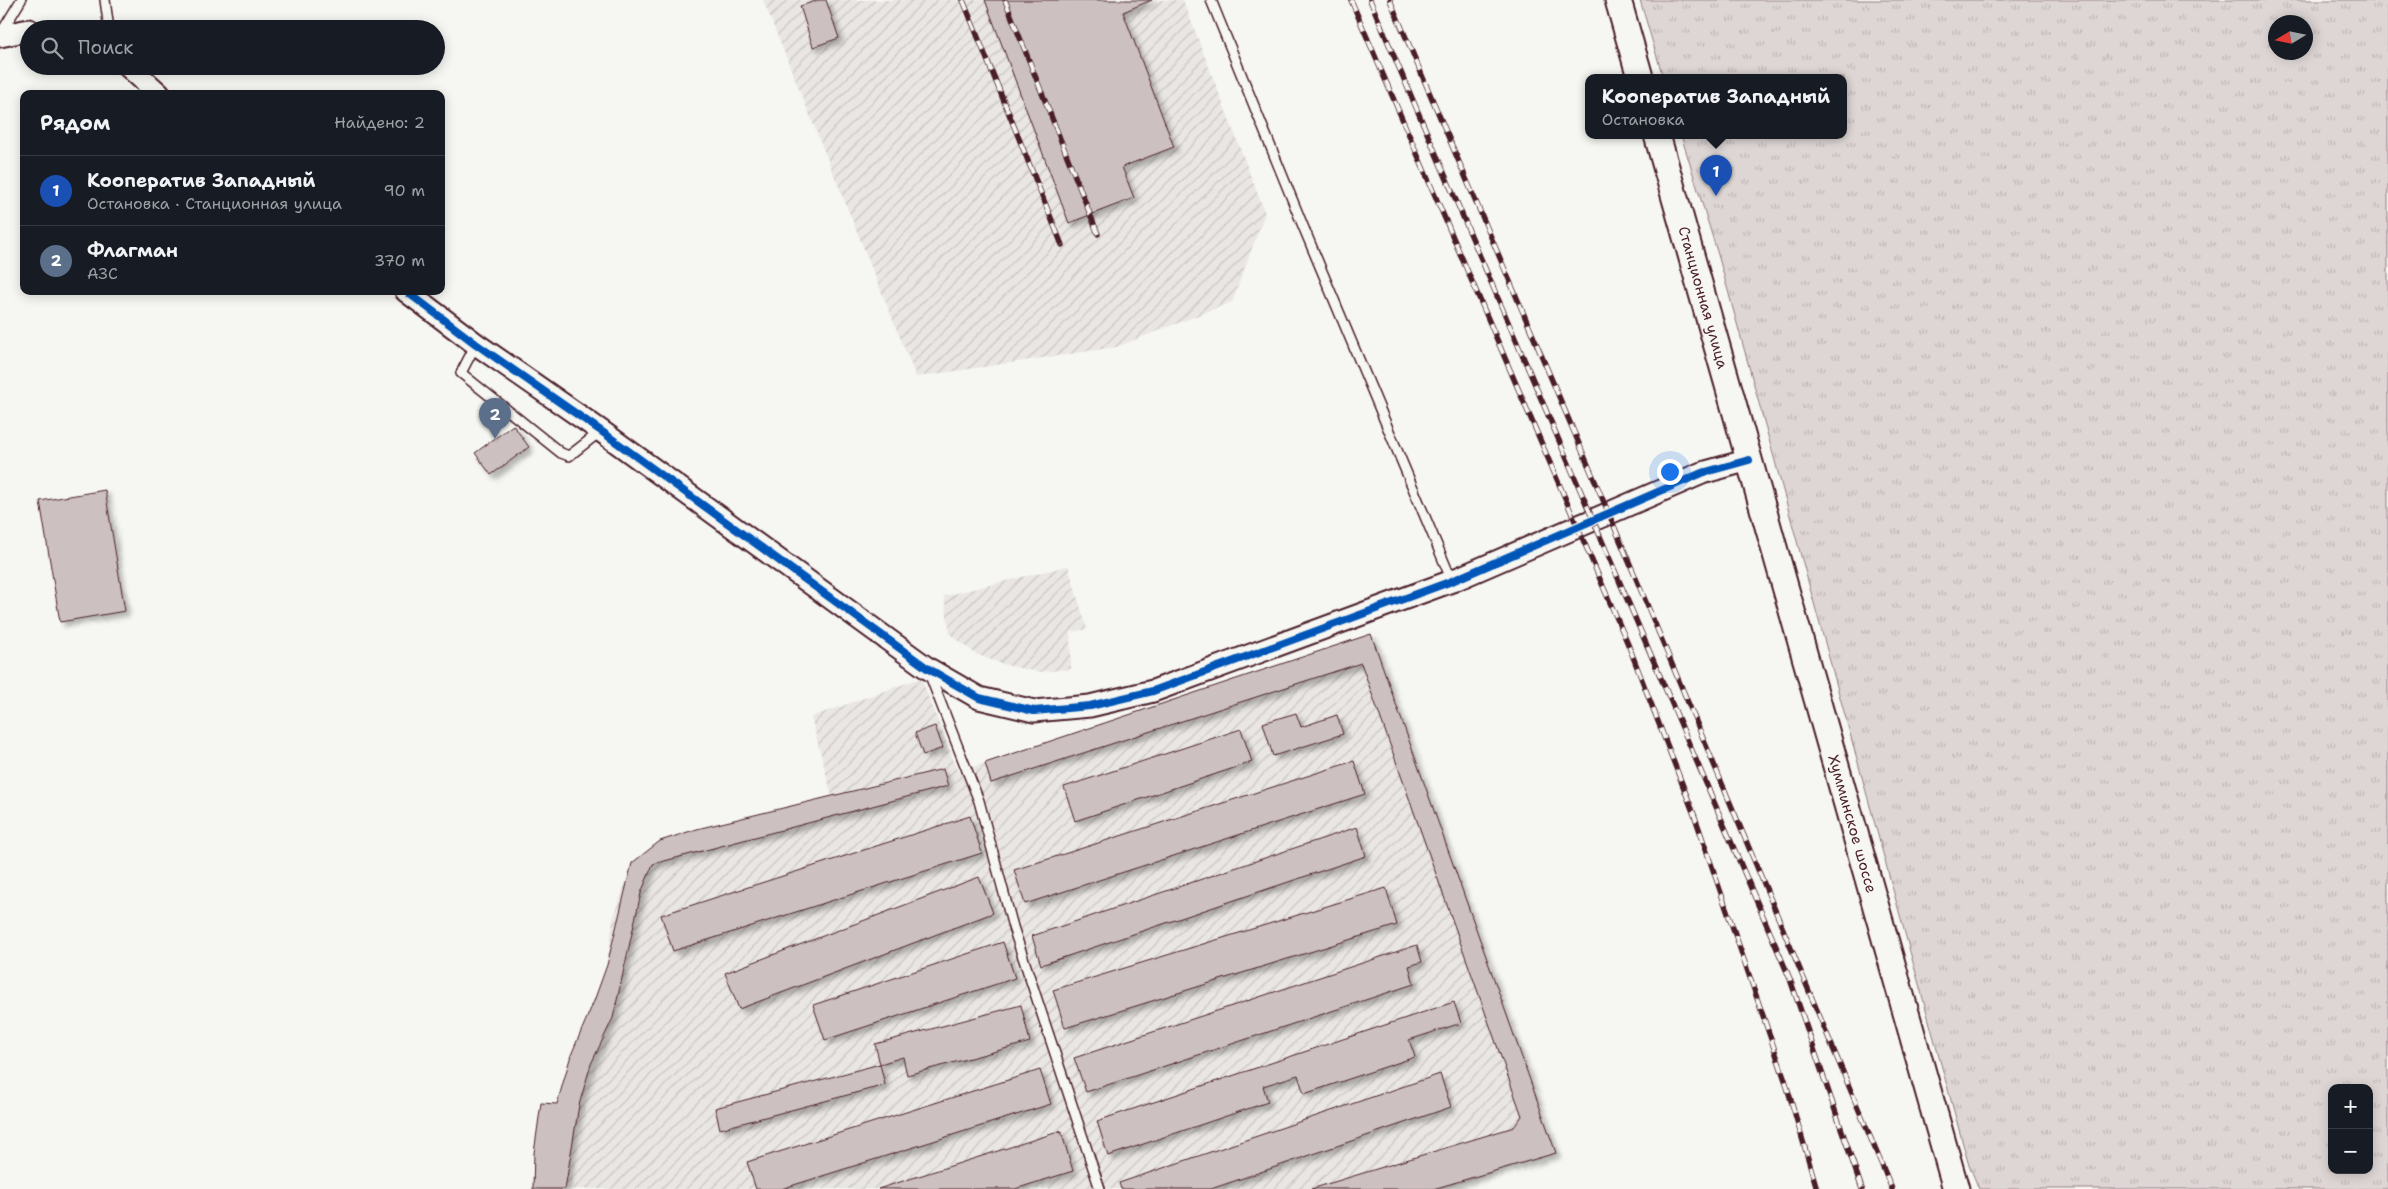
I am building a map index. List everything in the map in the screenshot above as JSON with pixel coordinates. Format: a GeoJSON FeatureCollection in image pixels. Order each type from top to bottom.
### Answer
{"type":"FeatureCollection","features":[{"type":"Feature","properties":{"kind":"main road"},"geometry":{"type":"LineString","coordinates":[[1618,0],[1639,74]]}},
{"type":"Feature","properties":{"kind":"main road","name":"Станционная улица"},"geometry":{"type":"LineString","coordinates":[[1658,139],[1749,460]]}},
{"type":"Feature","properties":{"kind":"main road","name":"Хумминское шоссе"},"geometry":{"type":"LineString","coordinates":[[1749,460],[1956,1189]]}},
{"type":"Feature","properties":{"kind":"street"},"geometry":{"type":"LineString","coordinates":[[0,36],[20,32]]}},
{"type":"Feature","properties":{"kind":"street"},"geometry":{"type":"LineString","coordinates":[[138,75],[155,90]]}},
{"type":"Feature","properties":{"kind":"street"},"geometry":{"type":"LineString","coordinates":[[411,295],[476,344],[601,431],[927,668],[979,698],[1034,711],[1090,706],[1153,692],[1452,581],[1702,473],[1749,460]]}},
{"type":"Feature","properties":{"kind":"lane"},"geometry":{"type":"LineString","coordinates":[[0,36],[21,0]]}},
{"type":"Feature","properties":{"kind":"lane"},"geometry":{"type":"LineString","coordinates":[[105,0],[108,20]]}},
{"type":"Feature","properties":{"kind":"lane"},"geometry":{"type":"LineString","coordinates":[[1211,0],[1303,226],[1452,581]]}},
{"type":"Feature","properties":{"kind":"lane"},"geometry":{"type":"LineString","coordinates":[[476,344],[461,373],[561,454],[569,456],[601,431]]}},
{"type":"Feature","properties":{"kind":"lane"},"geometry":{"type":"LineString","coordinates":[[927,668],[980,800],[1013,927],[1100,1189]]}},
{"type":"Feature","properties":{"kind":"shaded area"},"geometry":{"type":"Polygon","coordinates":[[[763,0],[1183,0],[1265,213],[1232,302],[1116,347],[916,377],[763,0]]]}},
{"type":"Feature","properties":{"kind":"shaded area"},"geometry":{"type":"Polygon","coordinates":[[[1068,566],[1087,629],[1070,632],[1071,669],[1038,672],[1002,664],[976,654],[950,634],[944,596],[1068,566]]]}},
{"type":"Feature","properties":{"kind":"shaded area"},"geometry":{"type":"Polygon","coordinates":[[[1371,634],[1556,1153],[1442,1189],[532,1189],[534,1153],[541,1103],[557,1104],[607,965],[613,920],[632,863],[660,841],[697,829],[832,796],[811,717],[921,678],[958,772],[1371,634]]]}},
{"type":"Feature","properties":{"kind":"green space"},"geometry":{"type":"Polygon","coordinates":[[[1640,0],[2388,0],[2388,1189],[1979,1189],[1968,1162],[1719,258],[1682,139],[1847,139],[1847,74],[1662,74],[1640,0]]]}},
{"type":"Feature","properties":{"kind":"building"},"geometry":{"type":"Polygon","coordinates":[[[819,0],[826,0],[839,38],[813,47],[800,6],[819,0]]]}},
{"type":"Feature","properties":{"kind":"building"},"geometry":{"type":"Polygon","coordinates":[[[985,0],[1152,0],[1123,12],[1174,147],[1122,167],[1134,198],[1069,223],[985,0]]]}},
{"type":"Feature","properties":{"kind":"building"},"geometry":{"type":"Polygon","coordinates":[[[513,425],[529,447],[491,475],[475,453],[513,425]]]}},
{"type":"Feature","properties":{"kind":"building"},"geometry":{"type":"Polygon","coordinates":[[[105,490],[125,611],[60,622],[40,501],[105,490]]]}},
{"type":"Feature","properties":{"kind":"building"},"geometry":{"type":"Polygon","coordinates":[[[1371,634],[1556,1153],[1433,1189],[1311,1189],[1514,1127],[1522,1116],[1361,663],[991,783],[985,763],[1371,634]]]}},
{"type":"Feature","properties":{"kind":"building"},"geometry":{"type":"Polygon","coordinates":[[[1296,713],[1301,727],[1337,715],[1343,734],[1273,756],[1263,723],[1296,713]]]}},
{"type":"Feature","properties":{"kind":"building"},"geometry":{"type":"Polygon","coordinates":[[[935,726],[943,748],[923,755],[915,733],[935,726]]]}},
{"type":"Feature","properties":{"kind":"building"},"geometry":{"type":"Polygon","coordinates":[[[1241,729],[1252,762],[1075,821],[1064,787],[1241,729]]]}},
{"type":"Feature","properties":{"kind":"building"},"geometry":{"type":"Polygon","coordinates":[[[1354,761],[1365,794],[1025,904],[1014,870],[1354,761]]]}},
{"type":"Feature","properties":{"kind":"building"},"geometry":{"type":"Polygon","coordinates":[[[943,769],[948,786],[653,864],[641,893],[613,1018],[591,1064],[579,1105],[565,1189],[533,1189],[534,1153],[541,1103],[557,1104],[571,1055],[607,965],[632,863],[660,841],[697,829],[943,769]]]}},
{"type":"Feature","properties":{"kind":"building"},"geometry":{"type":"Polygon","coordinates":[[[970,816],[982,853],[673,951],[661,915],[970,816]]]}},
{"type":"Feature","properties":{"kind":"building"},"geometry":{"type":"Polygon","coordinates":[[[1357,827],[1366,856],[1041,965],[1032,936],[1357,827]]]}},
{"type":"Feature","properties":{"kind":"building"},"geometry":{"type":"Polygon","coordinates":[[[979,877],[993,913],[739,1009],[725,973],[979,877]]]}},
{"type":"Feature","properties":{"kind":"building"},"geometry":{"type":"Polygon","coordinates":[[[1386,888],[1397,925],[1065,1028],[1053,990],[1386,888]]]}},
{"type":"Feature","properties":{"kind":"building"},"geometry":{"type":"Polygon","coordinates":[[[1003,942],[1015,978],[825,1040],[813,1005],[1003,942]]]}},
{"type":"Feature","properties":{"kind":"building"},"geometry":{"type":"Polygon","coordinates":[[[1417,945],[1422,962],[1409,966],[1414,984],[1086,1092],[1074,1058],[1417,945]]]}},
{"type":"Feature","properties":{"kind":"building"},"geometry":{"type":"Polygon","coordinates":[[[1454,1002],[1461,1023],[1409,1040],[1415,1057],[1304,1094],[1298,1075],[1263,1086],[1268,1102],[1108,1156],[1097,1121],[1454,1002]]]}},
{"type":"Feature","properties":{"kind":"building"},"geometry":{"type":"Polygon","coordinates":[[[1021,1005],[1030,1042],[907,1075],[903,1057],[880,1064],[875,1044],[1021,1005]]]}},
{"type":"Feature","properties":{"kind":"building"},"geometry":{"type":"Polygon","coordinates":[[[880,1064],[885,1085],[720,1129],[715,1108],[880,1064]]]}},
{"type":"Feature","properties":{"kind":"building"},"geometry":{"type":"Polygon","coordinates":[[[1040,1070],[1051,1104],[781,1189],[756,1189],[747,1162],[1040,1070]]]}},
{"type":"Feature","properties":{"kind":"building"},"geometry":{"type":"Polygon","coordinates":[[[1440,1074],[1451,1107],[1211,1189],[1121,1189],[1119,1183],[1440,1074]]]}},
{"type":"Feature","properties":{"kind":"building"},"geometry":{"type":"Polygon","coordinates":[[[1061,1131],[1073,1171],[1015,1189],[878,1189],[1061,1131]]]}},
{"type":"Feature","properties":{"kind":"railway"},"geometry":{"type":"LineString","coordinates":[[963,0],[1062,245]]}},
{"type":"Feature","properties":{"kind":"railway"},"geometry":{"type":"LineString","coordinates":[[1005,0],[1098,234]]}},
{"type":"Feature","properties":{"kind":"railway"},"geometry":{"type":"LineString","coordinates":[[1351,0],[1630,649],[1695,817],[1785,1080],[1817,1189]]}},
{"type":"Feature","properties":{"kind":"railway"},"geometry":{"type":"LineString","coordinates":[[1370,0],[1790,979],[1862,1189]]}},
{"type":"Feature","properties":{"kind":"railway"},"geometry":{"type":"LineString","coordinates":[[1390,0],[1609,514],[1892,1189]]}},
{"type":"Feature","properties":{"kind":"cycle path"},"geometry":{"type":"LineString","coordinates":[[411,295],[476,344],[601,431],[927,668],[979,698],[1034,711],[1090,706],[1153,691],[1452,581],[1702,473],[1749,460]]}},
{"type":"Feature","properties":{"kind":"place","name":"Кооператив Западный"},"geometry":{"type":"Point","coordinates":[1716,196]}},
{"type":"Feature","properties":{"kind":"place","name":"Флагман"},"geometry":{"type":"Point","coordinates":[495,439]}}]}
